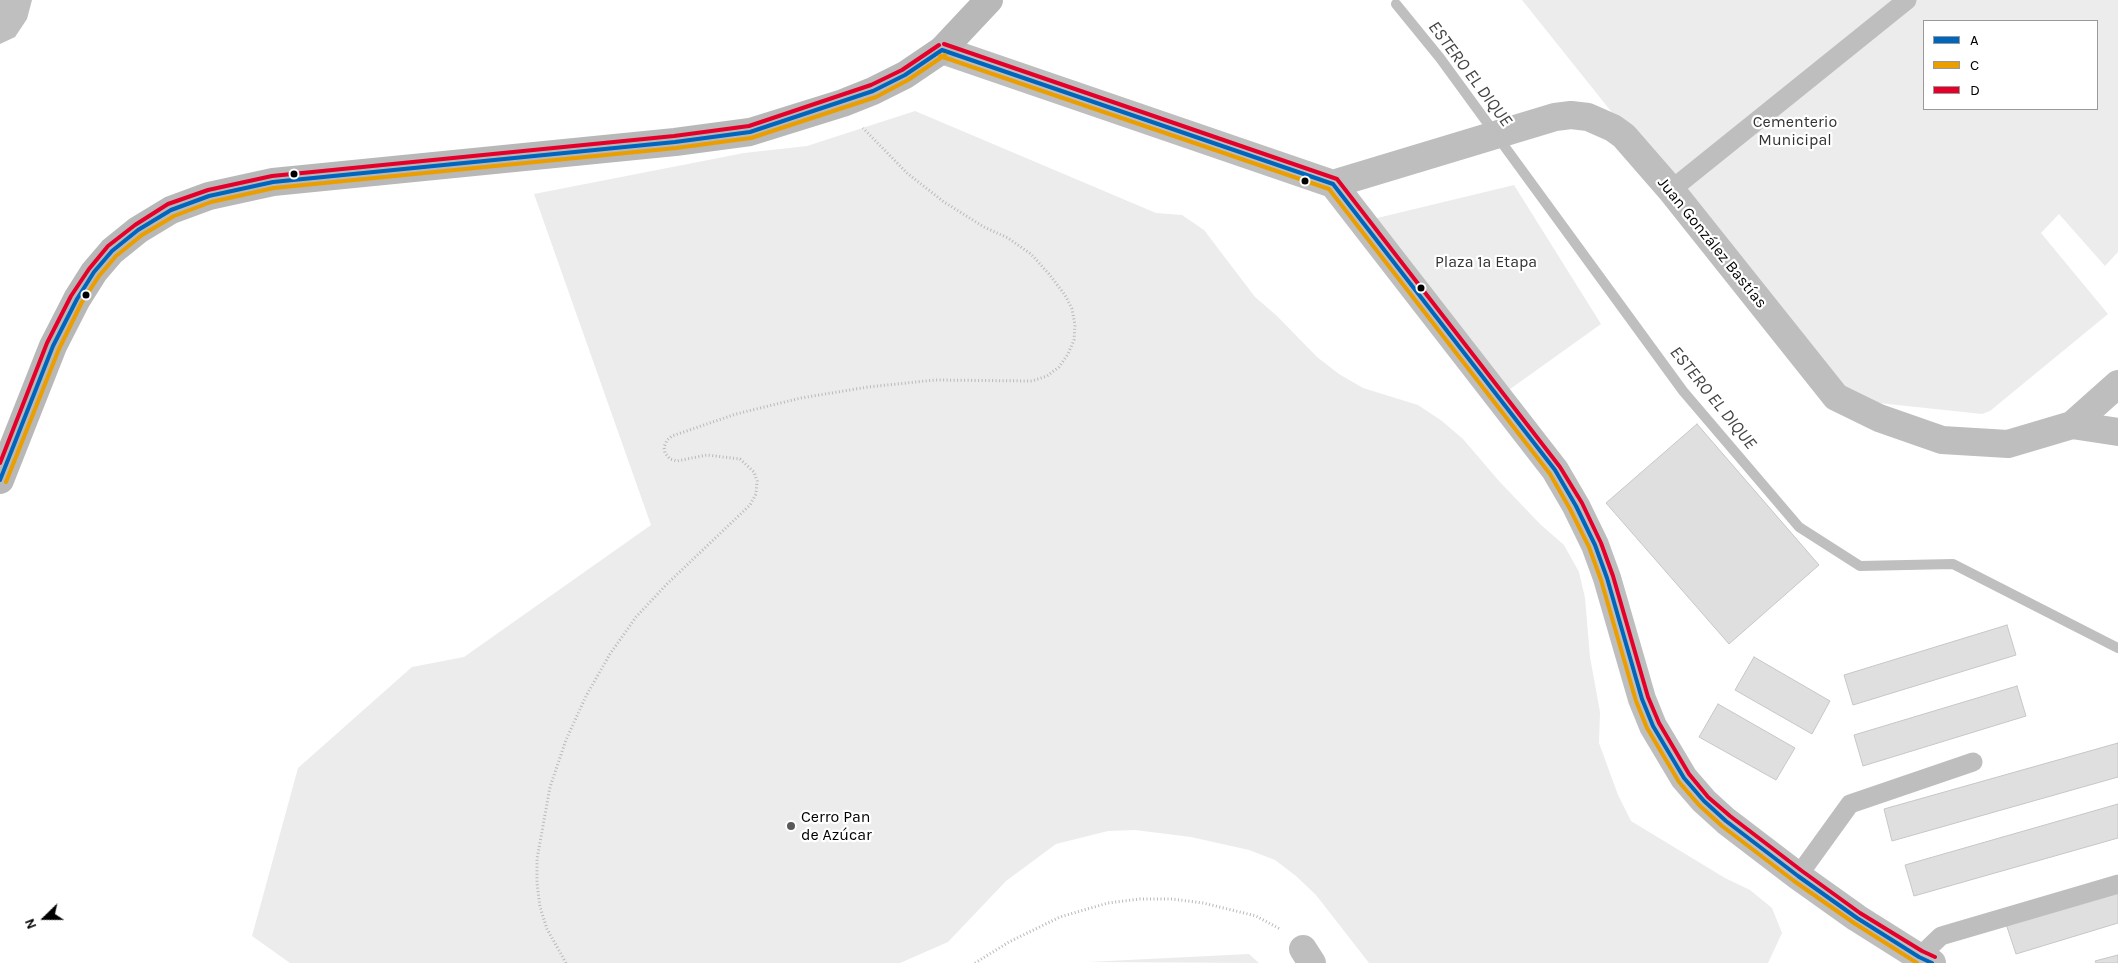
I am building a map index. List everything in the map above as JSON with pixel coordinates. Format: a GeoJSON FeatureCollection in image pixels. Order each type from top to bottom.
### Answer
{"type":"FeatureCollection","features":[{"type":"Feature","properties":{"kind":"main road"},"geometry":{"type":"LineString","coordinates":[[0,480],[53,346],[77,299],[94,272],[112,251],[138,230],[171,210],[209,196],[273,182],[675,142],[750,132],[843,103],[905,75],[942,50],[989,0]]}},
{"type":"Feature","properties":{"kind":"street"},"geometry":{"type":"LineString","coordinates":[[942,50],[1333,184],[1555,470],[1576,506],[1595,545],[1607,578],[1642,699],[1653,726],[1684,778],[1726,822],[1857,918],[1926,960]]}},
{"type":"Feature","properties":{"kind":"street","name":"Juan González Bastías"},"geometry":{"type":"LineString","coordinates":[[1333,184],[1555,117],[1572,115],[1588,117],[1613,128],[1624,136],[1671,190],[1836,397],[1879,418],[1942,440],[2008,444],[2072,425],[2118,384]]}},
{"type":"Feature","properties":{"kind":"street","name":"Juan González Bastías"},"geometry":{"type":"LineString","coordinates":[[2072,425],[2118,432]]}},
{"type":"Feature","properties":{"kind":"lane"},"geometry":{"type":"LineString","coordinates":[[1671,190],[1907,0]]}},
{"type":"Feature","properties":{"kind":"lane"},"geometry":{"type":"LineString","coordinates":[[1798,876],[1850,804],[1973,762]]}},
{"type":"Feature","properties":{"kind":"lane"},"geometry":{"type":"LineString","coordinates":[[1926,960],[1941,936],[2118,884]]}},
{"type":"Feature","properties":{"kind":"path"},"geometry":{"type":"LineString","coordinates":[[566,963],[547,929],[540,907],[537,859],[550,787],[566,740],[590,688],[610,654],[636,617],[667,584],[750,506],[756,494],[757,481],[754,472],[740,460],[707,455],[677,460],[670,459],[665,453],[664,447],[667,440],[672,436],[736,414],[801,398],[868,386],[935,380],[1032,381],[1047,376],[1059,366],[1068,354],[1074,340],[1075,325],[1072,309],[1065,295],[1031,254],[1008,238],[984,227],[944,202],[906,173],[872,140],[843,103]]}},
{"type":"Feature","properties":{"kind":"path"},"geometry":{"type":"LineString","coordinates":[[975,963],[1009,942],[1060,917],[1108,903],[1140,899],[1172,899],[1203,903],[1256,916],[1277,926],[1307,956]]}},
{"type":"Feature","properties":{"kind":"green space","name":"Cementerio Municipal"},"geometry":{"type":"Polygon","coordinates":[[[1522,0],[2118,0],[2118,252],[2105,266],[2059,214],[2041,233],[2108,314],[1990,411],[1982,414],[1841,399],[1522,0]]]}},
{"type":"Feature","properties":{"kind":"green space"},"geometry":{"type":"Polygon","coordinates":[[[915,111],[1156,213],[1182,215],[1204,230],[1255,297],[1277,316],[1317,357],[1339,374],[1363,388],[1418,405],[1442,421],[1463,439],[1499,481],[1540,524],[1564,545],[1579,572],[1585,598],[1590,657],[1600,712],[1599,743],[1618,795],[1631,821],[1725,878],[1750,890],[1772,908],[1782,933],[1768,963],[1369,963],[1316,895],[1275,860],[1249,850],[1191,837],[1135,830],[1108,831],[1056,844],[1006,881],[948,942],[900,963],[290,963],[252,936],[298,768],[412,667],[464,657],[651,525],[534,194],[744,153],[807,146],[915,111]]]}},
{"type":"Feature","properties":{"kind":"green space","name":"Plaza 1a Etapa"},"geometry":{"type":"Polygon","coordinates":[[[1514,185],[1601,324],[1506,392],[1369,220],[1514,185]]]}},
{"type":"Feature","properties":{"kind":"green space"},"geometry":{"type":"Polygon","coordinates":[[[1249,954],[1259,963],[1088,962],[1249,954]]]}},
{"type":"Feature","properties":{"kind":"shaded area"},"geometry":{"type":"Polygon","coordinates":[[[0,0],[32,0],[27,19],[15,37],[0,44],[0,0]]]}},
{"type":"Feature","properties":{"kind":"building"},"geometry":{"type":"Polygon","coordinates":[[[1697,424],[1819,565],[1729,644],[1606,503],[1697,424]]]}},
{"type":"Feature","properties":{"kind":"building"},"geometry":{"type":"Polygon","coordinates":[[[2007,625],[2016,655],[1853,705],[1844,675],[2007,625]]]}},
{"type":"Feature","properties":{"kind":"building"},"geometry":{"type":"Polygon","coordinates":[[[1754,657],[1830,701],[1812,734],[1735,690],[1754,657]]]}},
{"type":"Feature","properties":{"kind":"building"},"geometry":{"type":"Polygon","coordinates":[[[2017,686],[2026,716],[1863,766],[1854,735],[2017,686]]]}},
{"type":"Feature","properties":{"kind":"building"},"geometry":{"type":"Polygon","coordinates":[[[1718,704],[1795,748],[1776,780],[1699,737],[1718,704]]]}},
{"type":"Feature","properties":{"kind":"building"},"geometry":{"type":"Polygon","coordinates":[[[2118,743],[2118,777],[1892,841],[1884,809],[2118,743]]]}},
{"type":"Feature","properties":{"kind":"building"},"geometry":{"type":"Polygon","coordinates":[[[2118,804],[2118,838],[1914,896],[1905,865],[2118,804]]]}},
{"type":"Feature","properties":{"kind":"building"},"geometry":{"type":"Polygon","coordinates":[[[2118,890],[2118,923],[2016,954],[2006,924],[2118,890]]]}},
{"type":"Feature","properties":{"kind":"building"},"geometry":{"type":"Polygon","coordinates":[[[2118,955],[2118,963],[2096,963],[2095,961],[2118,955]]]}},
{"type":"Feature","properties":{"kind":"waterway","name":"ESTERO EL DIQUE"},"geometry":{"type":"LineString","coordinates":[[1396,4],[1440,58],[1683,391],[1799,527],[1860,566],[1953,564],[2118,648]]}},
{"type":"Feature","properties":{"kind":"transit line","name":"D"},"geometry":{"type":"LineString","coordinates":[[944,44],[1337,179],[1560,467],[1582,503],[1601,543],[1613,576],[1648,697],[1659,723],[1689,774],[1708,797],[1730,816],[1802,871],[1860,913],[1935,957]]}},
{"type":"Feature","properties":{"kind":"transit line","name":"D"},"geometry":{"type":"LineString","coordinates":[[0,463],[47,343],[71,296],[89,269],[108,246],[135,225],[168,204],[208,190],[272,176],[674,136],[749,126],[871,85],[902,70],[939,45]]}},
{"type":"Feature","properties":{"kind":"transit line","name":"A"},"geometry":{"type":"LineString","coordinates":[[942,50],[1333,184],[1555,470],[1576,506],[1595,545],[1607,578],[1642,699],[1653,726],[1684,778],[1704,801],[1726,821],[1798,876],[1857,918],[1919,957],[1932,963]]}},
{"type":"Feature","properties":{"kind":"transit line","name":"A"},"geometry":{"type":"LineString","coordinates":[[0,480],[53,346],[77,299],[94,272],[112,251],[138,230],[171,210],[209,196],[273,182],[675,142],[750,132],[873,91],[905,75],[942,50]]}},
{"type":"Feature","properties":{"kind":"transit line","name":"C"},"geometry":{"type":"LineString","coordinates":[[6,482],[59,349],[82,302],[99,276],[116,256],[142,235],[174,216],[211,202],[274,188],[676,148],[751,138],[876,97],[908,80],[945,55]]}},
{"type":"Feature","properties":{"kind":"transit line","name":"C"},"geometry":{"type":"LineString","coordinates":[[940,56],[1329,189],[1550,474],[1589,547],[1601,580],[1636,701],[1647,728],[1679,782],[1699,805],[1722,826],[1794,881],[1854,923],[1917,963]]}},
{"type":"Feature","properties":{"kind":"place","name":"Cerro Pan de Azúcar"},"geometry":{"type":"Point","coordinates":[791,826]}}]}
